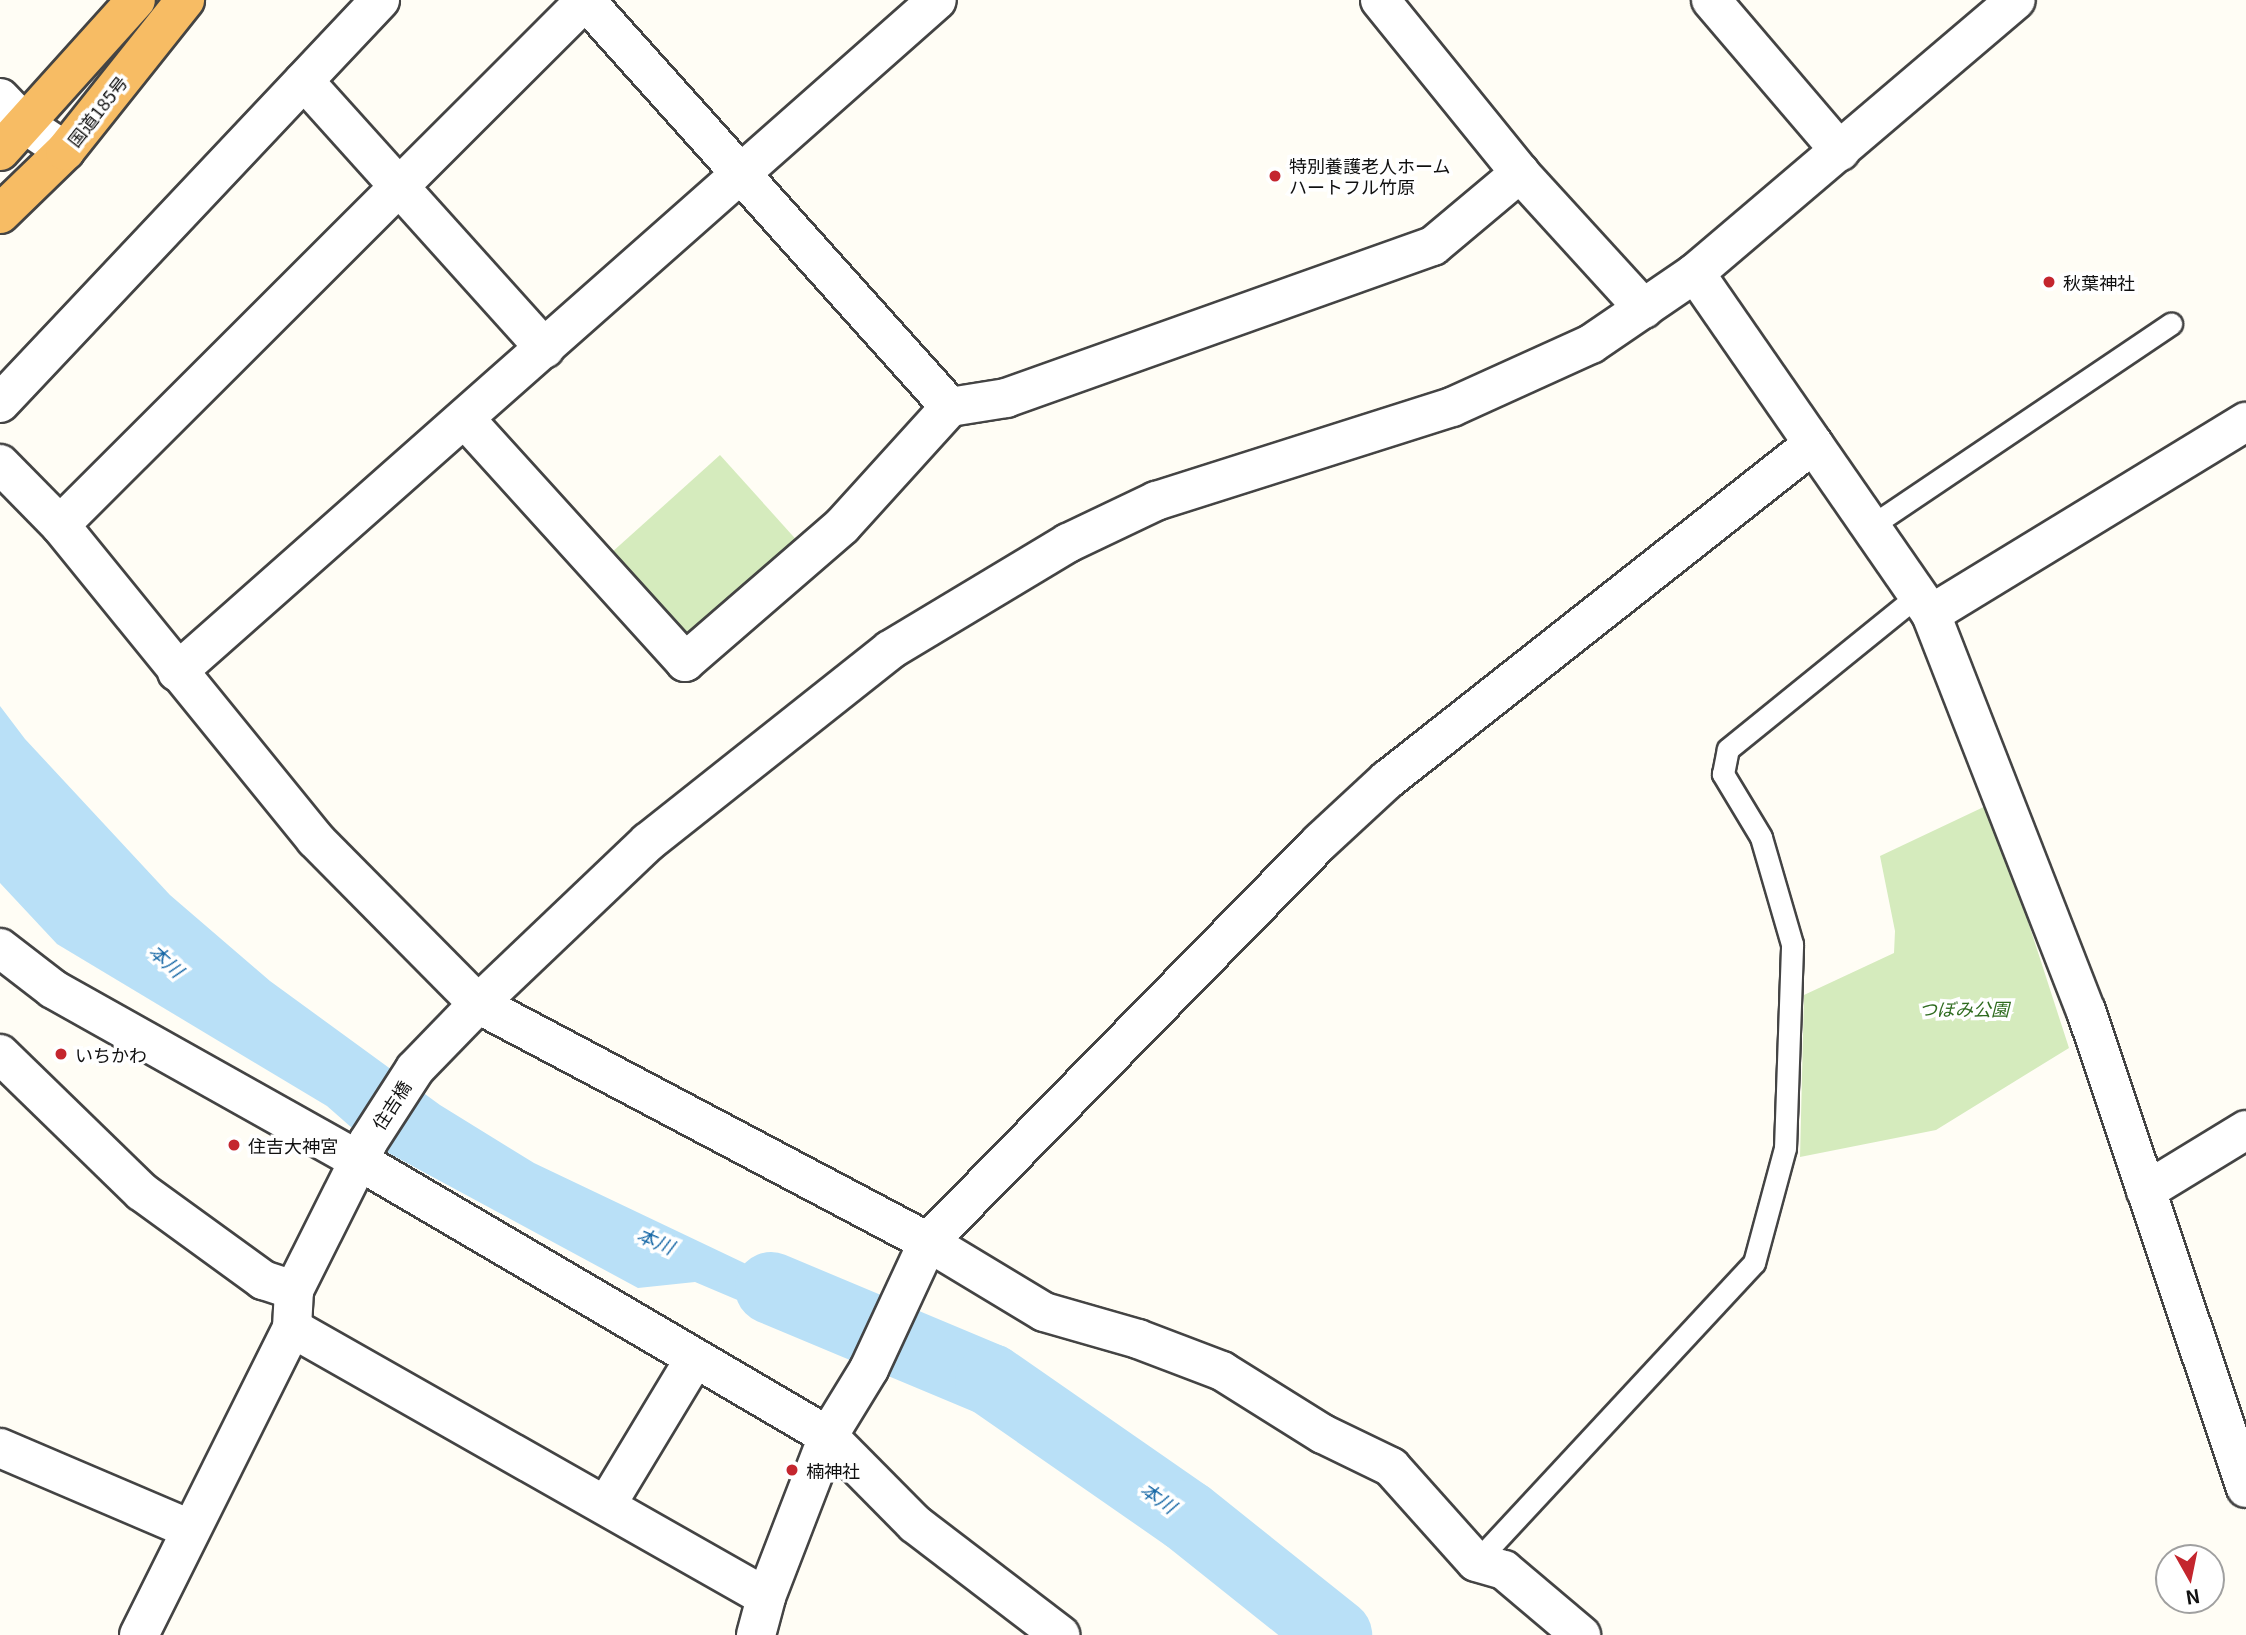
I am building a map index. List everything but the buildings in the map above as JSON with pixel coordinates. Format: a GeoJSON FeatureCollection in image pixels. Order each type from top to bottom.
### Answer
{"type":"FeatureCollection","features":[{"type":"Feature","properties":{"kind":"highway"},"geometry":{"type":"LineString","coordinates":[[0,151],[136,0]]}},
{"type":"Feature","properties":{"kind":"highway","name":"国道185号"},"geometry":{"type":"LineString","coordinates":[[0,214],[65,151],[186,0]]}},
{"type":"Feature","properties":{"kind":"street"},"geometry":{"type":"LineString","coordinates":[[0,403],[380,0]]}},
{"type":"Feature","properties":{"kind":"street"},"geometry":{"type":"LineString","coordinates":[[60,525],[585,0],[950,407]]}},
{"type":"Feature","properties":{"kind":"street"},"geometry":{"type":"LineString","coordinates":[[177,672],[742,176],[937,0]]}},
{"type":"Feature","properties":{"kind":"street"},"geometry":{"type":"LineString","coordinates":[[1711,0],[1840,151]]}},
{"type":"Feature","properties":{"kind":"street","name":"住吉橋"},"geometry":{"type":"LineString","coordinates":[[294,1290],[364,1152],[415,1069],[478,1004],[648,842],[766,744],[890,650],[1008,577],[1156,501],[1452,407],[1591,344],[1695,273],[2016,0]]}},
{"type":"Feature","properties":{"kind":"street"},"geometry":{"type":"LineString","coordinates":[[1398,6],[1520,173],[1644,309]]}},
{"type":"Feature","properties":{"kind":"street"},"geometry":{"type":"LineString","coordinates":[[304,81],[545,349]]}},
{"type":"Feature","properties":{"kind":"street"},"geometry":{"type":"LineString","coordinates":[[0,98],[26,124],[65,151]]}},
{"type":"Feature","properties":{"kind":"street"},"geometry":{"type":"LineString","coordinates":[[465,419],[685,662],[842,526],[950,407],[1006,398],[1433,246],[1520,173]]}},
{"type":"Feature","properties":{"kind":"street"},"geometry":{"type":"LineString","coordinates":[[1695,273],[1925,604],[2086,1010],[2246,1488]]}},
{"type":"Feature","properties":{"kind":"street"},"geometry":{"type":"LineString","coordinates":[[1925,604],[2246,422]]}},
{"type":"Feature","properties":{"kind":"street"},"geometry":{"type":"LineString","coordinates":[[756,1635],[766,1597],[828,1436],[869,1369],[928,1242],[1320,842],[1387,780],[1813,444]]}},
{"type":"Feature","properties":{"kind":"street"},"geometry":{"type":"LineString","coordinates":[[0,464],[60,525],[315,839],[478,1004],[928,1242],[1044,1312],[1138,1339],[1222,1371],[1323,1434],[1391,1467],[1476,1562],[1504,1570],[1581,1635]]}},
{"type":"Feature","properties":{"kind":"street"},"geometry":{"type":"LineString","coordinates":[[0,948],[52,989],[364,1152],[695,1358],[828,1436],[915,1524],[1060,1635]]}},
{"type":"Feature","properties":{"kind":"street"},"geometry":{"type":"LineString","coordinates":[[0,1054],[142,1192],[263,1280],[294,1290],[292,1328],[139,1635]]}},
{"type":"Feature","properties":{"kind":"street"},"geometry":{"type":"LineString","coordinates":[[2146,1191],[2246,1130]]}},
{"type":"Feature","properties":{"kind":"street"},"geometry":{"type":"LineString","coordinates":[[292,1328],[607,1504],[766,1597]]}},
{"type":"Feature","properties":{"kind":"street"},"geometry":{"type":"LineString","coordinates":[[607,1504],[695,1358]]}},
{"type":"Feature","properties":{"kind":"street"},"geometry":{"type":"LineString","coordinates":[[0,1448],[190,1530]]}},
{"type":"Feature","properties":{"kind":"lane"},"geometry":{"type":"LineString","coordinates":[[1871,526],[2171,324]]}},
{"type":"Feature","properties":{"kind":"lane"},"geometry":{"type":"LineString","coordinates":[[1476,1562],[1754,1263],[1785,1148],[1792,944],[1761,837],[1723,774],[1728,749],[1925,604]]}},
{"type":"Feature","properties":{"kind":"green space"},"geometry":{"type":"Polygon","coordinates":[[[720,455],[800,543],[693,640],[613,551],[720,455]]]}},
{"type":"Feature","properties":{"kind":"green space","name":"つぼみ公園"},"geometry":{"type":"Polygon","coordinates":[[[1990,804],[2069,1048],[1936,1130],[1800,1157],[1804,995],[1894,953],[1895,931],[1880,856],[1990,804]]]}},
{"type":"Feature","properties":{"kind":"water"},"geometry":{"type":"Polygon","coordinates":[[[0,706],[25,739],[170,895],[270,981],[440,1105],[534,1163],[866,1321],[853,1349],[695,1282],[638,1288],[368,1142],[327,1106],[57,944],[0,883],[0,706]]]}},
{"type":"Feature","properties":{"kind":"waterway","name":"本川"},"geometry":{"type":"LineString","coordinates":[[771,1288],[991,1380],[1187,1516],[1336,1635]]}},
{"type":"Feature","properties":{"kind":"place","name":"特別養護老人ホーム ハートフル竹原"},"geometry":{"type":"Point","coordinates":[1275,176]}},
{"type":"Feature","properties":{"kind":"place","name":"秋葉神社"},"geometry":{"type":"Point","coordinates":[2049,282]}},
{"type":"Feature","properties":{"kind":"place","name":"いちかわ"},"geometry":{"type":"Point","coordinates":[61,1054]}},
{"type":"Feature","properties":{"kind":"place","name":"住吉大神宮"},"geometry":{"type":"Point","coordinates":[234,1145]}},
{"type":"Feature","properties":{"kind":"place","name":"楠神社"},"geometry":{"type":"Point","coordinates":[792,1470]}}]}
